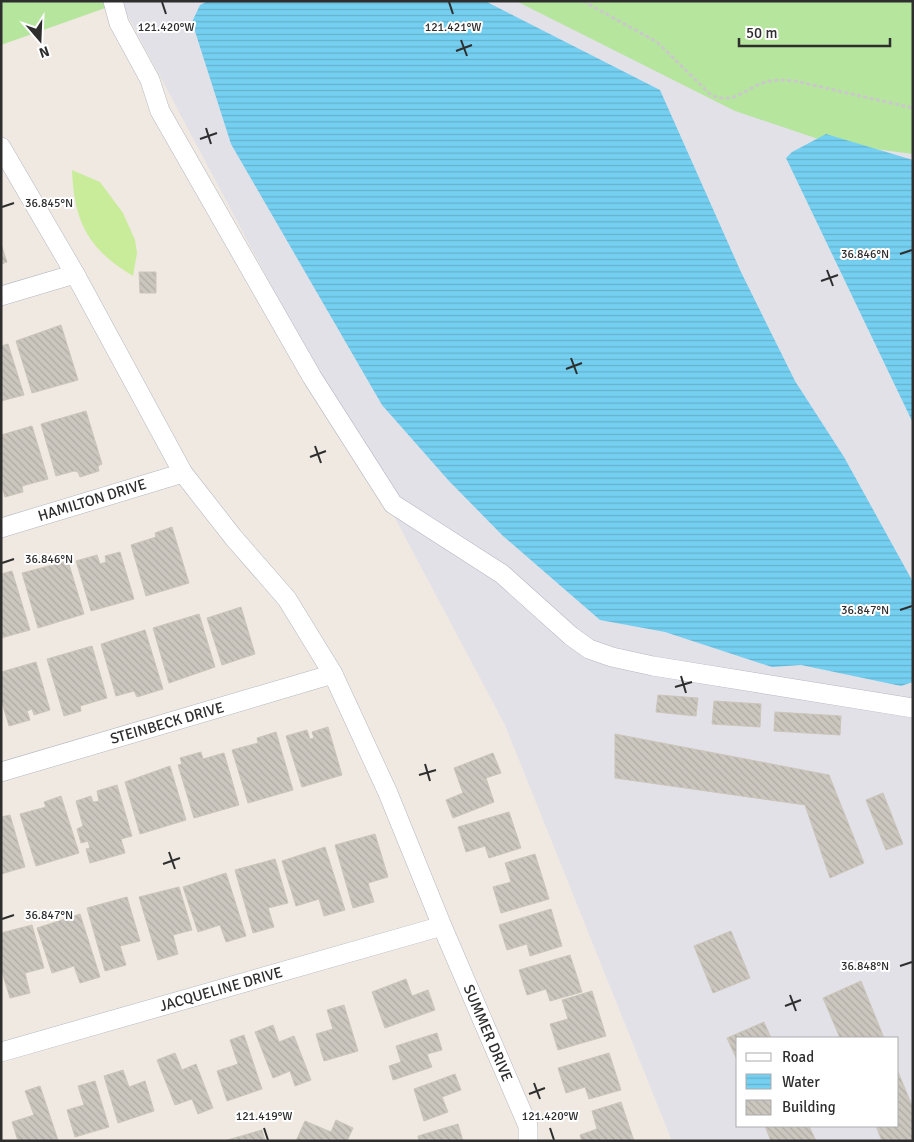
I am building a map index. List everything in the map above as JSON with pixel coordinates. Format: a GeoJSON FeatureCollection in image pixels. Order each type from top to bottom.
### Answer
{"type":"FeatureCollection","features":[{"type":"Feature","properties":{"kind":"street"},"geometry":{"type":"LineString","coordinates":[[113,1],[119,23],[150,80],[160,111],[312,377],[393,504],[502,574],[571,636],[589,649],[612,658],[653,666],[913,708]]}},
{"type":"Feature","properties":{"kind":"street","name":"SUMMER DRIVE"},"geometry":{"type":"LineString","coordinates":[[1,147],[75,274],[183,473],[233,537],[287,599],[333,674],[388,792],[442,926],[528,1126],[528,1141]]}},
{"type":"Feature","properties":{"kind":"street"},"geometry":{"type":"LineString","coordinates":[[1,296],[75,274]]}},
{"type":"Feature","properties":{"kind":"street","name":"HAMILTON DRIVE"},"geometry":{"type":"LineString","coordinates":[[1,528],[183,473]]}},
{"type":"Feature","properties":{"kind":"street","name":"STEINBECK DRIVE"},"geometry":{"type":"LineString","coordinates":[[1,772],[333,674]]}},
{"type":"Feature","properties":{"kind":"street","name":"JACQUELINE DRIVE"},"geometry":{"type":"LineString","coordinates":[[1,1052],[442,926]]}},
{"type":"Feature","properties":{"kind":"path"},"geometry":{"type":"LineString","coordinates":[[583,1],[657,42],[672,54],[705,89],[721,99],[738,97],[762,83],[777,80],[795,81],[913,108]]}},
{"type":"Feature","properties":{"kind":"shaded area"},"geometry":{"type":"Polygon","coordinates":[[[120,1],[599,1],[913,117],[913,1141],[672,1141],[505,725],[120,1]]]}},
{"type":"Feature","properties":{"kind":"green space"},"geometry":{"type":"Polygon","coordinates":[[[1,1],[125,1],[1,45],[1,1]]]}},
{"type":"Feature","properties":{"kind":"green space"},"geometry":{"type":"Polygon","coordinates":[[[516,1],[913,1],[913,154],[830,143],[735,111],[516,1]]]}},
{"type":"Feature","properties":{"kind":"green space"},"geometry":{"type":"Polygon","coordinates":[[[72,170],[100,182],[123,213],[135,240],[137,253],[133,276],[105,255],[86,232],[76,205],[72,170]]]}},
{"type":"Feature","properties":{"kind":"water"},"geometry":{"type":"Polygon","coordinates":[[[208,1],[485,1],[660,90],[741,272],[795,381],[844,457],[913,582],[913,682],[901,686],[801,665],[772,667],[665,632],[600,620],[503,536],[449,481],[382,405],[231,144],[192,22],[200,5],[208,1]]]}},
{"type":"Feature","properties":{"kind":"water"},"geometry":{"type":"Polygon","coordinates":[[[826,134],[913,160],[913,423],[786,158],[792,152],[826,134]]]}},
{"type":"Feature","properties":{"kind":"building"},"geometry":{"type":"Polygon","coordinates":[[[1,244],[7,262],[1,264],[1,244]]]}},
{"type":"Feature","properties":{"kind":"building"},"geometry":{"type":"Polygon","coordinates":[[[139,272],[156,272],[156,293],[140,293],[139,272]]]}},
{"type":"Feature","properties":{"kind":"building"},"geometry":{"type":"Polygon","coordinates":[[[61,325],[78,380],[32,393],[16,341],[61,325]]]}},
{"type":"Feature","properties":{"kind":"building"},"geometry":{"type":"Polygon","coordinates":[[[8,344],[24,395],[1,401],[1,346],[8,344]]]}},
{"type":"Feature","properties":{"kind":"building"},"geometry":{"type":"Polygon","coordinates":[[[86,411],[102,464],[98,466],[99,471],[80,477],[78,472],[74,471],[56,476],[41,424],[86,411]]]}},
{"type":"Feature","properties":{"kind":"building"},"geometry":{"type":"Polygon","coordinates":[[[32,426],[48,479],[22,486],[23,492],[5,497],[1,484],[1,435],[32,426]]]}},
{"type":"Feature","properties":{"kind":"building"},"geometry":{"type":"Polygon","coordinates":[[[172,527],[189,583],[146,596],[131,545],[156,537],[155,533],[172,527]]]}},
{"type":"Feature","properties":{"kind":"building"},"geometry":{"type":"Polygon","coordinates":[[[120,552],[134,599],[91,611],[76,561],[97,555],[100,564],[106,562],[105,556],[120,552]]]}},
{"type":"Feature","properties":{"kind":"building"},"geometry":{"type":"Polygon","coordinates":[[[68,561],[84,614],[38,628],[22,573],[68,561]]]}},
{"type":"Feature","properties":{"kind":"building"},"geometry":{"type":"Polygon","coordinates":[[[12,571],[30,630],[1,638],[1,574],[12,571]]]}},
{"type":"Feature","properties":{"kind":"building"},"geometry":{"type":"Polygon","coordinates":[[[241,607],[255,654],[222,665],[207,618],[241,607]]]}},
{"type":"Feature","properties":{"kind":"building"},"geometry":{"type":"Polygon","coordinates":[[[199,614],[215,667],[169,683],[153,628],[199,614]]]}},
{"type":"Feature","properties":{"kind":"building"},"geometry":{"type":"Polygon","coordinates":[[[145,630],[163,689],[137,697],[134,691],[116,696],[101,644],[145,630]]]}},
{"type":"Feature","properties":{"kind":"building"},"geometry":{"type":"Polygon","coordinates":[[[92,646],[107,698],[80,706],[81,711],[64,716],[47,659],[92,646]]]}},
{"type":"Feature","properties":{"kind":"building"},"geometry":{"type":"Polygon","coordinates":[[[36,662],[50,710],[34,715],[32,709],[27,711],[30,720],[9,726],[1,699],[1,672],[36,662]]]}},
{"type":"Feature","properties":{"kind":"building"},"geometry":{"type":"Polygon","coordinates":[[[658,695],[698,698],[696,716],[656,712],[658,695]]]}},
{"type":"Feature","properties":{"kind":"building"},"geometry":{"type":"Polygon","coordinates":[[[714,701],[761,704],[760,727],[712,724],[714,701]]]}},
{"type":"Feature","properties":{"kind":"building"},"geometry":{"type":"Polygon","coordinates":[[[775,712],[841,716],[840,735],[774,731],[775,712]]]}},
{"type":"Feature","properties":{"kind":"building"},"geometry":{"type":"Polygon","coordinates":[[[328,727],[342,775],[302,787],[286,736],[307,730],[310,739],[314,738],[312,732],[328,727]]]}},
{"type":"Feature","properties":{"kind":"building"},"geometry":{"type":"Polygon","coordinates":[[[276,732],[293,790],[248,803],[232,750],[258,743],[257,738],[276,732]]]}},
{"type":"Feature","properties":{"kind":"building"},"geometry":{"type":"Polygon","coordinates":[[[615,734],[829,775],[864,863],[830,878],[805,805],[615,778],[615,734]]]}},
{"type":"Feature","properties":{"kind":"building"},"geometry":{"type":"Polygon","coordinates":[[[201,752],[203,759],[224,753],[239,805],[194,818],[178,765],[182,764],[180,758],[201,752]]]}},
{"type":"Feature","properties":{"kind":"building"},"geometry":{"type":"Polygon","coordinates":[[[493,753],[501,773],[486,778],[494,802],[453,818],[446,800],[463,793],[454,768],[493,753]]]}},
{"type":"Feature","properties":{"kind":"building"},"geometry":{"type":"Polygon","coordinates":[[[170,766],[186,820],[140,834],[125,782],[170,766]]]}},
{"type":"Feature","properties":{"kind":"building"},"geometry":{"type":"Polygon","coordinates":[[[117,785],[132,836],[121,839],[125,853],[90,863],[86,849],[90,848],[88,841],[81,843],[77,829],[83,826],[76,801],[91,796],[93,802],[99,801],[97,791],[117,785]]]}},
{"type":"Feature","properties":{"kind":"building"},"geometry":{"type":"Polygon","coordinates":[[[883,793],[903,844],[886,850],[866,800],[883,793]]]}},
{"type":"Feature","properties":{"kind":"building"},"geometry":{"type":"Polygon","coordinates":[[[61,796],[79,853],[36,866],[20,814],[46,807],[44,802],[61,796]]]}},
{"type":"Feature","properties":{"kind":"building"},"geometry":{"type":"Polygon","coordinates":[[[509,812],[521,848],[489,858],[485,846],[466,852],[458,827],[509,812]]]}},
{"type":"Feature","properties":{"kind":"building"},"geometry":{"type":"Polygon","coordinates":[[[10,815],[25,867],[1,874],[1,817],[10,815]]]}},
{"type":"Feature","properties":{"kind":"building"},"geometry":{"type":"Polygon","coordinates":[[[375,834],[388,877],[368,883],[374,902],[353,908],[335,845],[375,834]]]}},
{"type":"Feature","properties":{"kind":"building"},"geometry":{"type":"Polygon","coordinates":[[[325,847],[345,910],[324,916],[319,899],[296,906],[282,861],[325,847]]]}},
{"type":"Feature","properties":{"kind":"building"},"geometry":{"type":"Polygon","coordinates":[[[535,854],[549,899],[501,913],[493,887],[511,882],[505,863],[535,854]]]}},
{"type":"Feature","properties":{"kind":"building"},"geometry":{"type":"Polygon","coordinates":[[[275,859],[288,903],[268,908],[274,927],[253,933],[235,870],[275,859]]]}},
{"type":"Feature","properties":{"kind":"building"},"geometry":{"type":"Polygon","coordinates":[[[226,873],[246,936],[226,942],[220,925],[198,932],[183,887],[226,873]]]}},
{"type":"Feature","properties":{"kind":"building"},"geometry":{"type":"Polygon","coordinates":[[[179,887],[192,930],[173,935],[178,954],[158,960],[139,897],[179,887]]]}},
{"type":"Feature","properties":{"kind":"building"},"geometry":{"type":"Polygon","coordinates":[[[127,897],[140,941],[120,946],[126,965],[105,971],[87,908],[127,897]]]}},
{"type":"Feature","properties":{"kind":"building"},"geometry":{"type":"Polygon","coordinates":[[[551,909],[562,946],[530,956],[527,944],[507,950],[499,925],[551,909]]]}},
{"type":"Feature","properties":{"kind":"building"},"geometry":{"type":"Polygon","coordinates":[[[80,914],[100,977],[80,983],[74,966],[52,973],[37,928],[80,914]]]}},
{"type":"Feature","properties":{"kind":"building"},"geometry":{"type":"Polygon","coordinates":[[[32,925],[44,968],[25,973],[30,993],[10,998],[1,969],[1,933],[32,925]]]}},
{"type":"Feature","properties":{"kind":"building"},"geometry":{"type":"Polygon","coordinates":[[[731,931],[750,978],[713,993],[694,946],[731,931]]]}},
{"type":"Feature","properties":{"kind":"building"},"geometry":{"type":"Polygon","coordinates":[[[570,955],[582,992],[550,1001],[546,989],[527,995],[519,970],[570,955]]]}},
{"type":"Feature","properties":{"kind":"building"},"geometry":{"type":"Polygon","coordinates":[[[406,979],[412,996],[428,990],[435,1010],[385,1028],[372,992],[406,979]]]}},
{"type":"Feature","properties":{"kind":"building"},"geometry":{"type":"Polygon","coordinates":[[[861,981],[884,1037],[840,1037],[823,998],[861,981]]]}},
{"type":"Feature","properties":{"kind":"building"},"geometry":{"type":"Polygon","coordinates":[[[592,991],[606,1036],[558,1050],[550,1024],[568,1019],[562,1000],[592,991]]]}},
{"type":"Feature","properties":{"kind":"building"},"geometry":{"type":"Polygon","coordinates":[[[344,1005],[358,1051],[324,1061],[316,1034],[333,1029],[327,1010],[344,1005]]]}},
{"type":"Feature","properties":{"kind":"building"},"geometry":{"type":"Polygon","coordinates":[[[764,1022],[771,1037],[736,1037],[736,1058],[727,1038],[764,1022]]]}},
{"type":"Feature","properties":{"kind":"building"},"geometry":{"type":"Polygon","coordinates":[[[273,1025],[279,1042],[294,1036],[311,1080],[295,1086],[290,1071],[273,1078],[255,1032],[273,1025]]]}},
{"type":"Feature","properties":{"kind":"building"},"geometry":{"type":"Polygon","coordinates":[[[437,1033],[442,1050],[427,1054],[432,1067],[393,1080],[389,1066],[401,1062],[396,1046],[437,1033]]]}},
{"type":"Feature","properties":{"kind":"building"},"geometry":{"type":"Polygon","coordinates":[[[244,1035],[262,1089],[227,1101],[217,1071],[238,1064],[230,1040],[244,1035]]]}},
{"type":"Feature","properties":{"kind":"building"},"geometry":{"type":"Polygon","coordinates":[[[175,1053],[182,1070],[196,1064],[213,1108],[198,1114],[192,1099],[175,1105],[157,1060],[175,1053]]]}},
{"type":"Feature","properties":{"kind":"building"},"geometry":{"type":"Polygon","coordinates":[[[609,1053],[621,1090],[589,1099],[585,1087],[566,1093],[558,1068],[609,1053]]]}},
{"type":"Feature","properties":{"kind":"building"},"geometry":{"type":"Polygon","coordinates":[[[123,1070],[129,1087],[145,1081],[154,1111],[118,1123],[104,1076],[123,1070]]]}},
{"type":"Feature","properties":{"kind":"building"},"geometry":{"type":"Polygon","coordinates":[[[455,1074],[461,1090],[442,1097],[448,1112],[424,1121],[414,1089],[455,1074]]]}},
{"type":"Feature","properties":{"kind":"building"},"geometry":{"type":"Polygon","coordinates":[[[899,1074],[913,1108],[913,1141],[882,1141],[876,1127],[899,1127],[899,1074]]]}},
{"type":"Feature","properties":{"kind":"building"},"geometry":{"type":"Polygon","coordinates":[[[95,1081],[109,1127],[75,1137],[67,1110],[84,1105],[78,1086],[95,1081]]]}},
{"type":"Feature","properties":{"kind":"building"},"geometry":{"type":"Polygon","coordinates":[[[40,1086],[58,1140],[18,1141],[12,1122],[34,1115],[25,1091],[40,1086]]]}},
{"type":"Feature","properties":{"kind":"building"},"geometry":{"type":"Polygon","coordinates":[[[621,1102],[634,1141],[582,1141],[580,1135],[597,1129],[592,1111],[621,1102]]]}},
{"type":"Feature","properties":{"kind":"building"},"geometry":{"type":"Polygon","coordinates":[[[336,1120],[353,1128],[347,1141],[296,1141],[305,1121],[331,1132],[336,1120]]]}},
{"type":"Feature","properties":{"kind":"building"},"geometry":{"type":"Polygon","coordinates":[[[458,1124],[463,1141],[419,1141],[418,1136],[458,1124]]]}},
{"type":"Feature","properties":{"kind":"building"},"geometry":{"type":"Polygon","coordinates":[[[765,1127],[809,1127],[816,1141],[771,1141],[765,1127]]]}},
{"type":"Feature","properties":{"kind":"building"},"geometry":{"type":"Polygon","coordinates":[[[262,1130],[265,1141],[224,1141],[262,1130]]]}}]}
